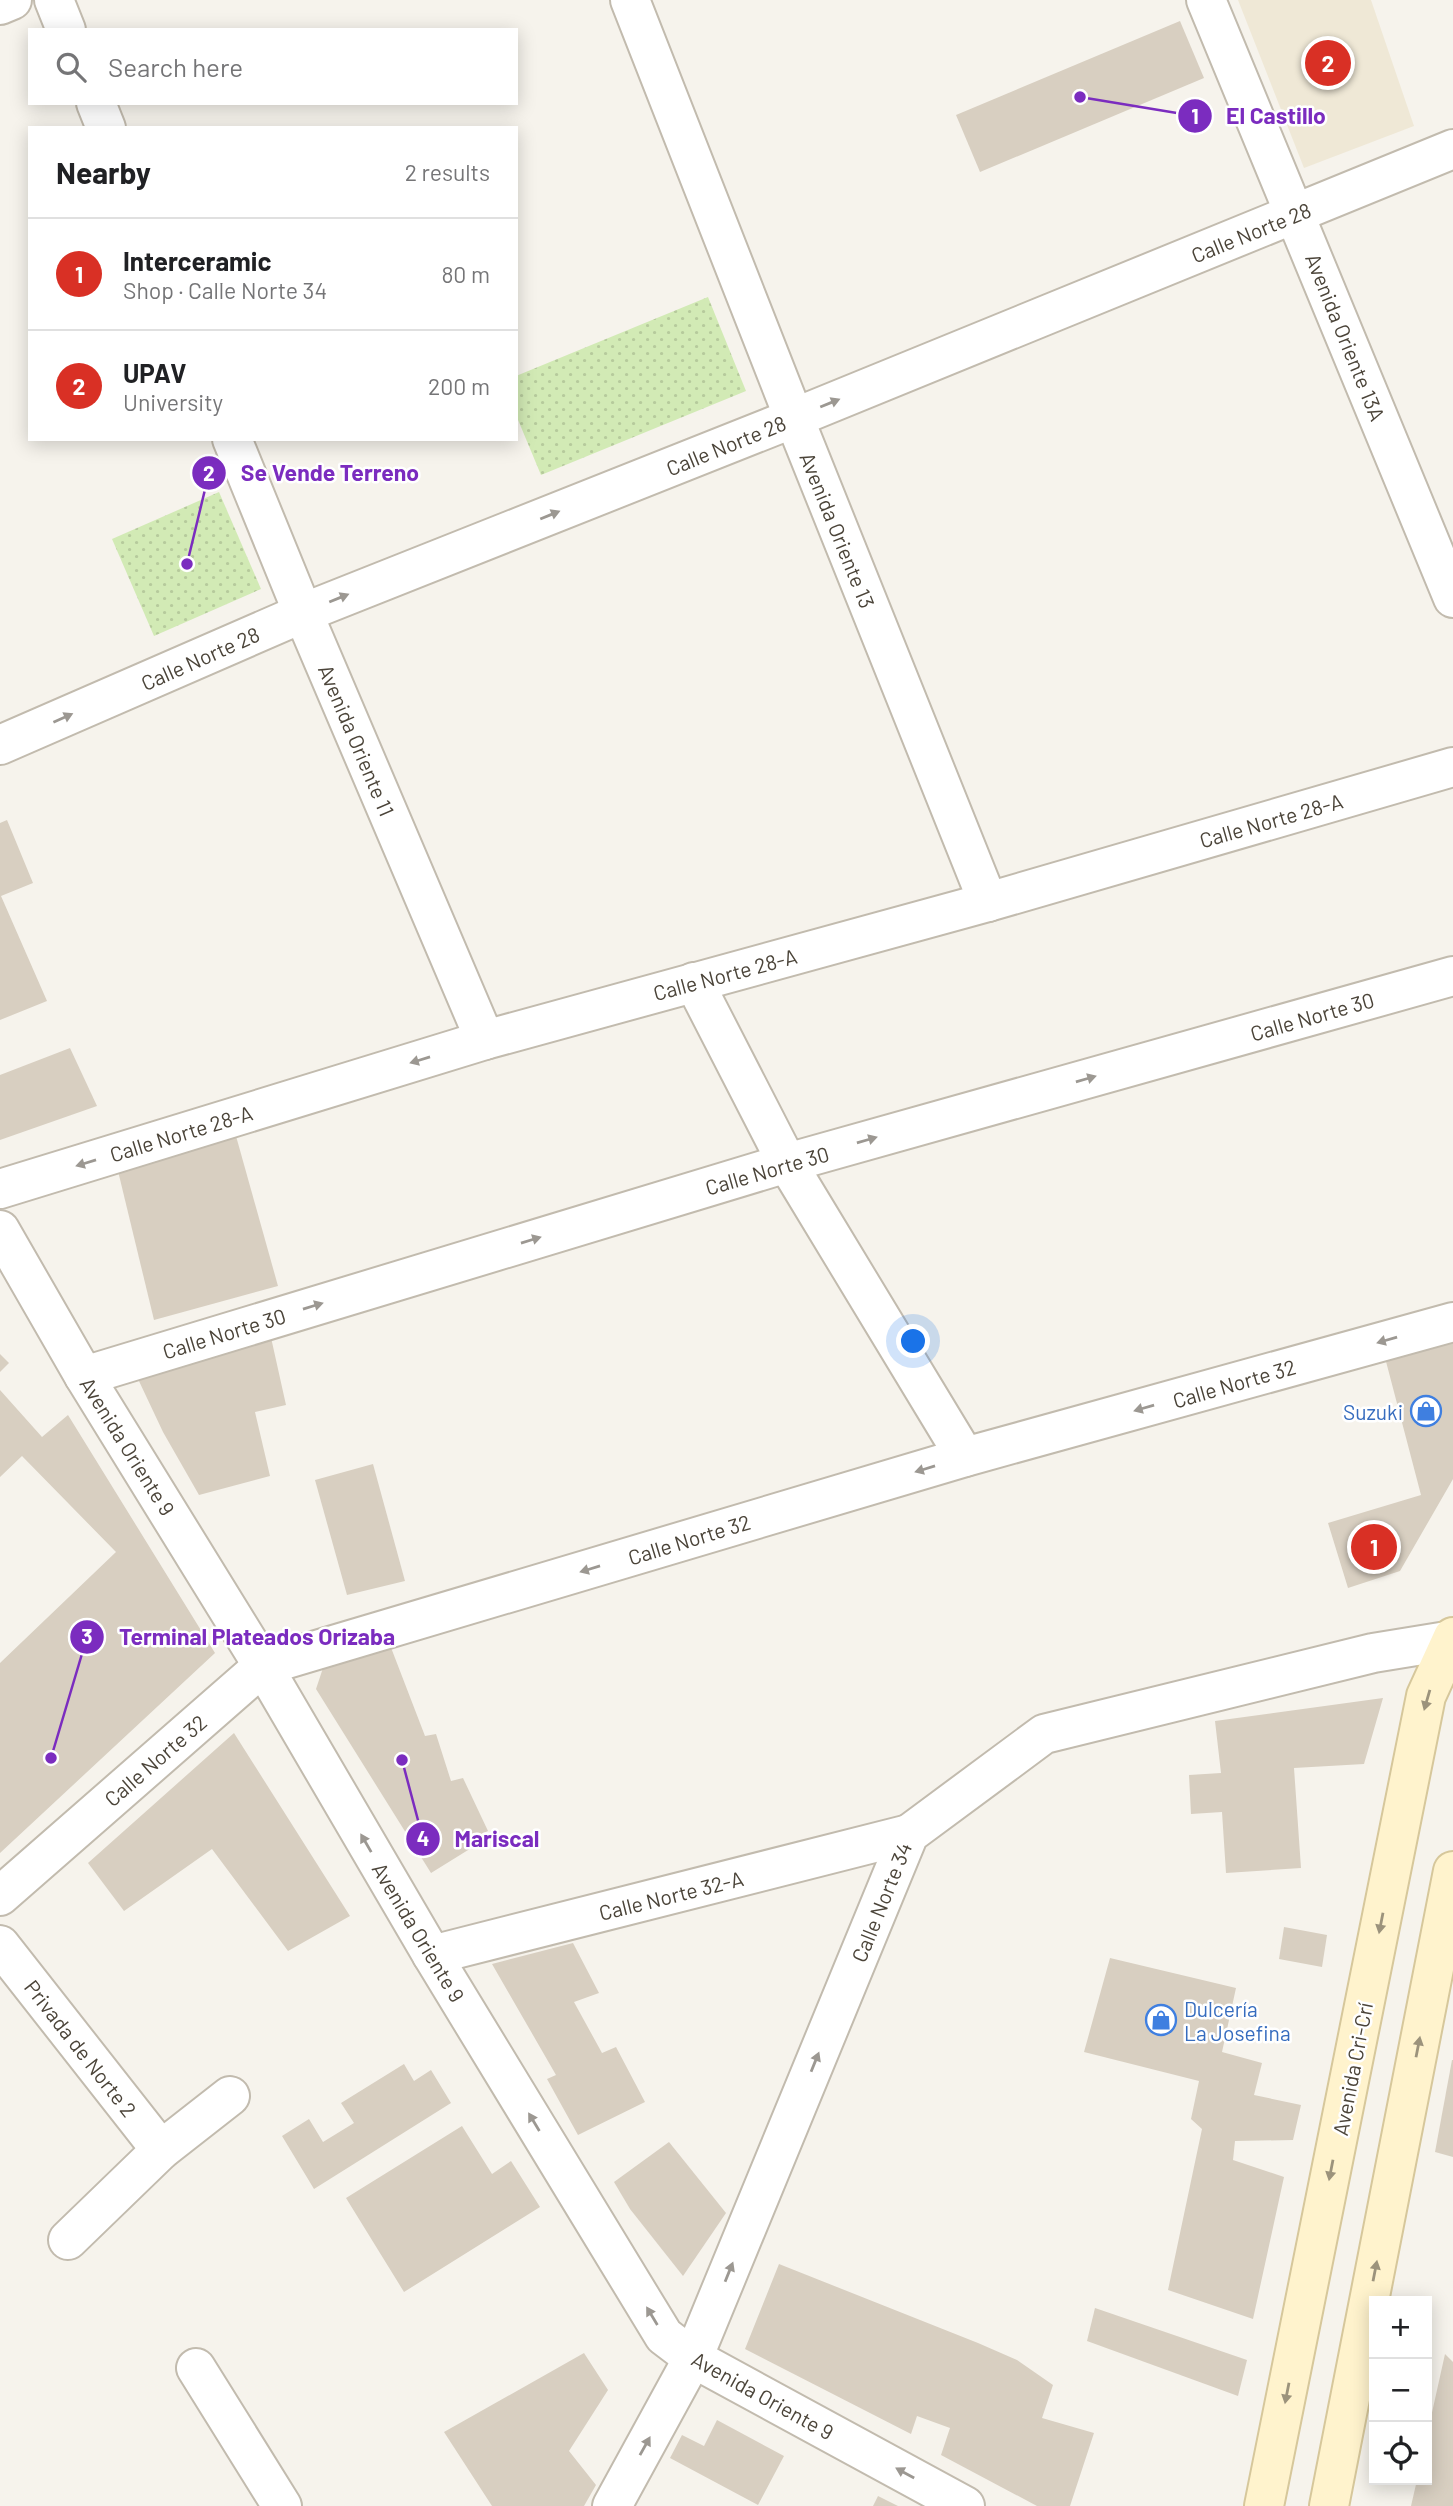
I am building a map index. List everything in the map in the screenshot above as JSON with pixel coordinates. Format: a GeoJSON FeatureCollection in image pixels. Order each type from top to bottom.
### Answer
{"type":"FeatureCollection","features":[{"type":"Feature","properties":{"kind":"main road","name":"Avenida Cri-Crí"},"geometry":{"type":"LineString","coordinates":[[1264,2506],[1426,1696],[1452,1639]]}},
{"type":"Feature","properties":{"kind":"main road"},"geometry":{"type":"LineString","coordinates":[[1329,2506],[1453,1871]]}},
{"type":"Feature","properties":{"kind":"street"},"geometry":{"type":"LineString","coordinates":[[0,5],[12,0]]}},
{"type":"Feature","properties":{"kind":"street"},"geometry":{"type":"LineString","coordinates":[[54,0],[65,28]]}},
{"type":"Feature","properties":{"kind":"street","name":"Avenida Oriente 13"},"geometry":{"type":"LineString","coordinates":[[630,0],[793,418],[988,902]]}},
{"type":"Feature","properties":{"kind":"street","name":"Avenida Oriente 13A"},"geometry":{"type":"LineString","coordinates":[[1206,0],[1453,598]]}},
{"type":"Feature","properties":{"kind":"street"},"geometry":{"type":"LineString","coordinates":[[97,105],[105,126]]}},
{"type":"Feature","properties":{"kind":"street","name":"Calle Norte 28"},"geometry":{"type":"LineString","coordinates":[[0,745],[303,613],[793,418],[1453,149]]}},
{"type":"Feature","properties":{"kind":"street","name":"Avenida Oriente 11"},"geometry":{"type":"LineString","coordinates":[[233,441],[485,1040]]}},
{"type":"Feature","properties":{"kind":"street","name":"Calle Norte 28-A"},"geometry":{"type":"LineString","coordinates":[[0,1189],[485,1040],[988,902],[1453,767]]}},
{"type":"Feature","properties":{"kind":"street","name":"Calle Norte 30"},"geometry":{"type":"LineString","coordinates":[[84,1376],[787,1163],[1453,976]]}},
{"type":"Feature","properties":{"kind":"street"},"geometry":{"type":"LineString","coordinates":[[694,982],[787,1163],[965,1457]]}},
{"type":"Feature","properties":{"kind":"street","name":"Avenida Oriente 9"},"geometry":{"type":"LineString","coordinates":[[0,1230],[84,1376],[263,1666],[432,1955],[664,2336],[693,2358],[965,2506]]}},
{"type":"Feature","properties":{"kind":"street","name":"Calle Norte 32"},"geometry":{"type":"LineString","coordinates":[[0,1896],[263,1666],[965,1457],[1453,1322]]}},
{"type":"Feature","properties":{"kind":"street","name":"Calle Norte 34"},"geometry":{"type":"LineString","coordinates":[[612,2506],[693,2358],[909,1834],[1044,1734],[1373,1653],[1452,1639]]}},
{"type":"Feature","properties":{"kind":"street","name":"Calle Norte 32-A"},"geometry":{"type":"LineString","coordinates":[[432,1955],[909,1834]]}},
{"type":"Feature","properties":{"kind":"street","name":"Privada de Norte 2"},"geometry":{"type":"LineString","coordinates":[[0,1945],[161,2150]]}},
{"type":"Feature","properties":{"kind":"street"},"geometry":{"type":"LineString","coordinates":[[68,2240],[161,2150],[230,2096]]}},
{"type":"Feature","properties":{"kind":"street"},"geometry":{"type":"LineString","coordinates":[[196,2368],[282,2506]]}},
{"type":"Feature","properties":{"kind":"shaded area"},"geometry":{"type":"Polygon","coordinates":[[[1238,0],[1371,0],[1414,126],[1304,168],[1238,0]]]}},
{"type":"Feature","properties":{"kind":"green space"},"geometry":{"type":"Polygon","coordinates":[[[708,297],[746,391],[541,475],[518,420],[518,375],[708,297]]]}},
{"type":"Feature","properties":{"kind":"green space"},"geometry":{"type":"Polygon","coordinates":[[[219,492],[261,589],[154,636],[112,539],[219,492]]]}},
{"type":"Feature","properties":{"kind":"building"},"geometry":{"type":"Polygon","coordinates":[[[1180,21],[1204,78],[980,172],[956,115],[1180,21]]]}},
{"type":"Feature","properties":{"kind":"building"},"geometry":{"type":"Polygon","coordinates":[[[7,820],[33,883],[1,896],[47,1001],[0,1020],[0,823],[7,820]]]}},
{"type":"Feature","properties":{"kind":"building"},"geometry":{"type":"Polygon","coordinates":[[[70,1048],[97,1106],[0,1140],[0,1075],[70,1048]]]}},
{"type":"Feature","properties":{"kind":"building"},"geometry":{"type":"Polygon","coordinates":[[[236,1136],[278,1286],[154,1320],[118,1171],[236,1136]]]}},
{"type":"Feature","properties":{"kind":"building"},"geometry":{"type":"Polygon","coordinates":[[[270,1333],[286,1405],[255,1412],[270,1476],[199,1495],[163,1432],[138,1379],[270,1333]]]}},
{"type":"Feature","properties":{"kind":"building"},"geometry":{"type":"Polygon","coordinates":[[[1453,1333],[1453,1479],[1400,1571],[1348,1588],[1328,1523],[1421,1495],[1383,1350],[1453,1333]]]}},
{"type":"Feature","properties":{"kind":"building"},"geometry":{"type":"Polygon","coordinates":[[[0,1354],[9,1363],[0,1372],[0,1354]]]}},
{"type":"Feature","properties":{"kind":"building"},"geometry":{"type":"Polygon","coordinates":[[[0,1390],[42,1437],[68,1415],[215,1653],[0,1853],[0,1663],[116,1552],[22,1456],[0,1477],[0,1390]]]}},
{"type":"Feature","properties":{"kind":"building"},"geometry":{"type":"Polygon","coordinates":[[[373,1464],[405,1581],[347,1595],[315,1480],[373,1464]]]}},
{"type":"Feature","properties":{"kind":"building"},"geometry":{"type":"Polygon","coordinates":[[[390,1645],[425,1736],[436,1734],[451,1781],[463,1778],[488,1831],[477,1836],[481,1842],[431,1873],[316,1689],[324,1665],[390,1645]]]}},
{"type":"Feature","properties":{"kind":"building"},"geometry":{"type":"Polygon","coordinates":[[[1383,1698],[1364,1764],[1294,1768],[1301,1868],[1226,1873],[1222,1812],[1191,1814],[1189,1775],[1221,1773],[1215,1721],[1383,1698]]]}},
{"type":"Feature","properties":{"kind":"building"},"geometry":{"type":"Polygon","coordinates":[[[234,1733],[350,1916],[288,1951],[212,1849],[124,1911],[88,1863],[234,1733]]]}},
{"type":"Feature","properties":{"kind":"building"},"geometry":{"type":"Polygon","coordinates":[[[1284,1927],[1327,1935],[1322,1967],[1279,1959],[1284,1927]]]}},
{"type":"Feature","properties":{"kind":"building"},"geometry":{"type":"Polygon","coordinates":[[[573,1943],[599,1993],[574,2002],[602,2053],[616,2047],[645,2102],[578,2135],[547,2079],[556,2075],[492,1964],[573,1943]]]}},
{"type":"Feature","properties":{"kind":"building"},"geometry":{"type":"Polygon","coordinates":[[[1110,1958],[1236,1988],[1222,2052],[1262,2063],[1254,2095],[1301,2105],[1293,2140],[1235,2141],[1233,2160],[1284,2177],[1253,2319],[1168,2290],[1202,2129],[1191,2119],[1199,2081],[1084,2052],[1110,1958]]]}},
{"type":"Feature","properties":{"kind":"building"},"geometry":{"type":"Polygon","coordinates":[[[1453,2060],[1453,2157],[1435,2152],[1453,2060]]]}},
{"type":"Feature","properties":{"kind":"building"},"geometry":{"type":"Polygon","coordinates":[[[404,2064],[414,2081],[431,2070],[451,2103],[314,2189],[282,2136],[309,2119],[323,2142],[354,2123],[341,2103],[404,2064]]]}},
{"type":"Feature","properties":{"kind":"building"},"geometry":{"type":"Polygon","coordinates":[[[462,2126],[492,2174],[511,2161],[540,2207],[404,2292],[346,2198],[462,2126]]]}},
{"type":"Feature","properties":{"kind":"building"},"geometry":{"type":"Polygon","coordinates":[[[669,2142],[726,2213],[683,2276],[630,2209],[614,2182],[669,2142]]]}},
{"type":"Feature","properties":{"kind":"building"},"geometry":{"type":"Polygon","coordinates":[[[779,2264],[1017,2360],[1053,2385],[1042,2418],[1094,2433],[1070,2506],[1037,2506],[941,2455],[950,2428],[917,2416],[911,2434],[745,2349],[779,2264]]]}},
{"type":"Feature","properties":{"kind":"building"},"geometry":{"type":"Polygon","coordinates":[[[1095,2308],[1247,2360],[1238,2396],[1087,2341],[1095,2308]]]}},
{"type":"Feature","properties":{"kind":"building"},"geometry":{"type":"Polygon","coordinates":[[[584,2353],[608,2390],[569,2451],[596,2485],[584,2506],[492,2506],[444,2432],[584,2353]]]}},
{"type":"Feature","properties":{"kind":"building"},"geometry":{"type":"Polygon","coordinates":[[[1445,2354],[1453,2362],[1453,2506],[1411,2506],[1416,2485],[1432,2485],[1432,2412],[1445,2354]]]}},
{"type":"Feature","properties":{"kind":"building"},"geometry":{"type":"Polygon","coordinates":[[[717,2420],[784,2456],[758,2505],[670,2458],[682,2435],[704,2446],[717,2420]]]}},
{"type":"Feature","properties":{"kind":"building"},"geometry":{"type":"Polygon","coordinates":[[[878,2496],[898,2506],[873,2506],[878,2496]]]}},
{"type":"Feature","properties":{"kind":"place","name":"UPAV"},"geometry":{"type":"Point","coordinates":[1328,63]}},
{"type":"Feature","properties":{"kind":"place","name":"El Castillo"},"geometry":{"type":"Point","coordinates":[1080,97]}},
{"type":"Feature","properties":{"kind":"place","name":"Se Vende Terreno"},"geometry":{"type":"Point","coordinates":[187,564]}},
{"type":"Feature","properties":{"kind":"place","name":"Suzuki"},"geometry":{"type":"Point","coordinates":[1426,1411]}},
{"type":"Feature","properties":{"kind":"place","name":"Interceramic"},"geometry":{"type":"Point","coordinates":[1374,1547]}},
{"type":"Feature","properties":{"kind":"place","name":"Terminal Plateados Orizaba"},"geometry":{"type":"Point","coordinates":[51,1758]}},
{"type":"Feature","properties":{"kind":"place","name":"Mariscal"},"geometry":{"type":"Point","coordinates":[402,1760]}},
{"type":"Feature","properties":{"kind":"place","name":"Dulcería La Josefina"},"geometry":{"type":"Point","coordinates":[1161,2020]}}]}
